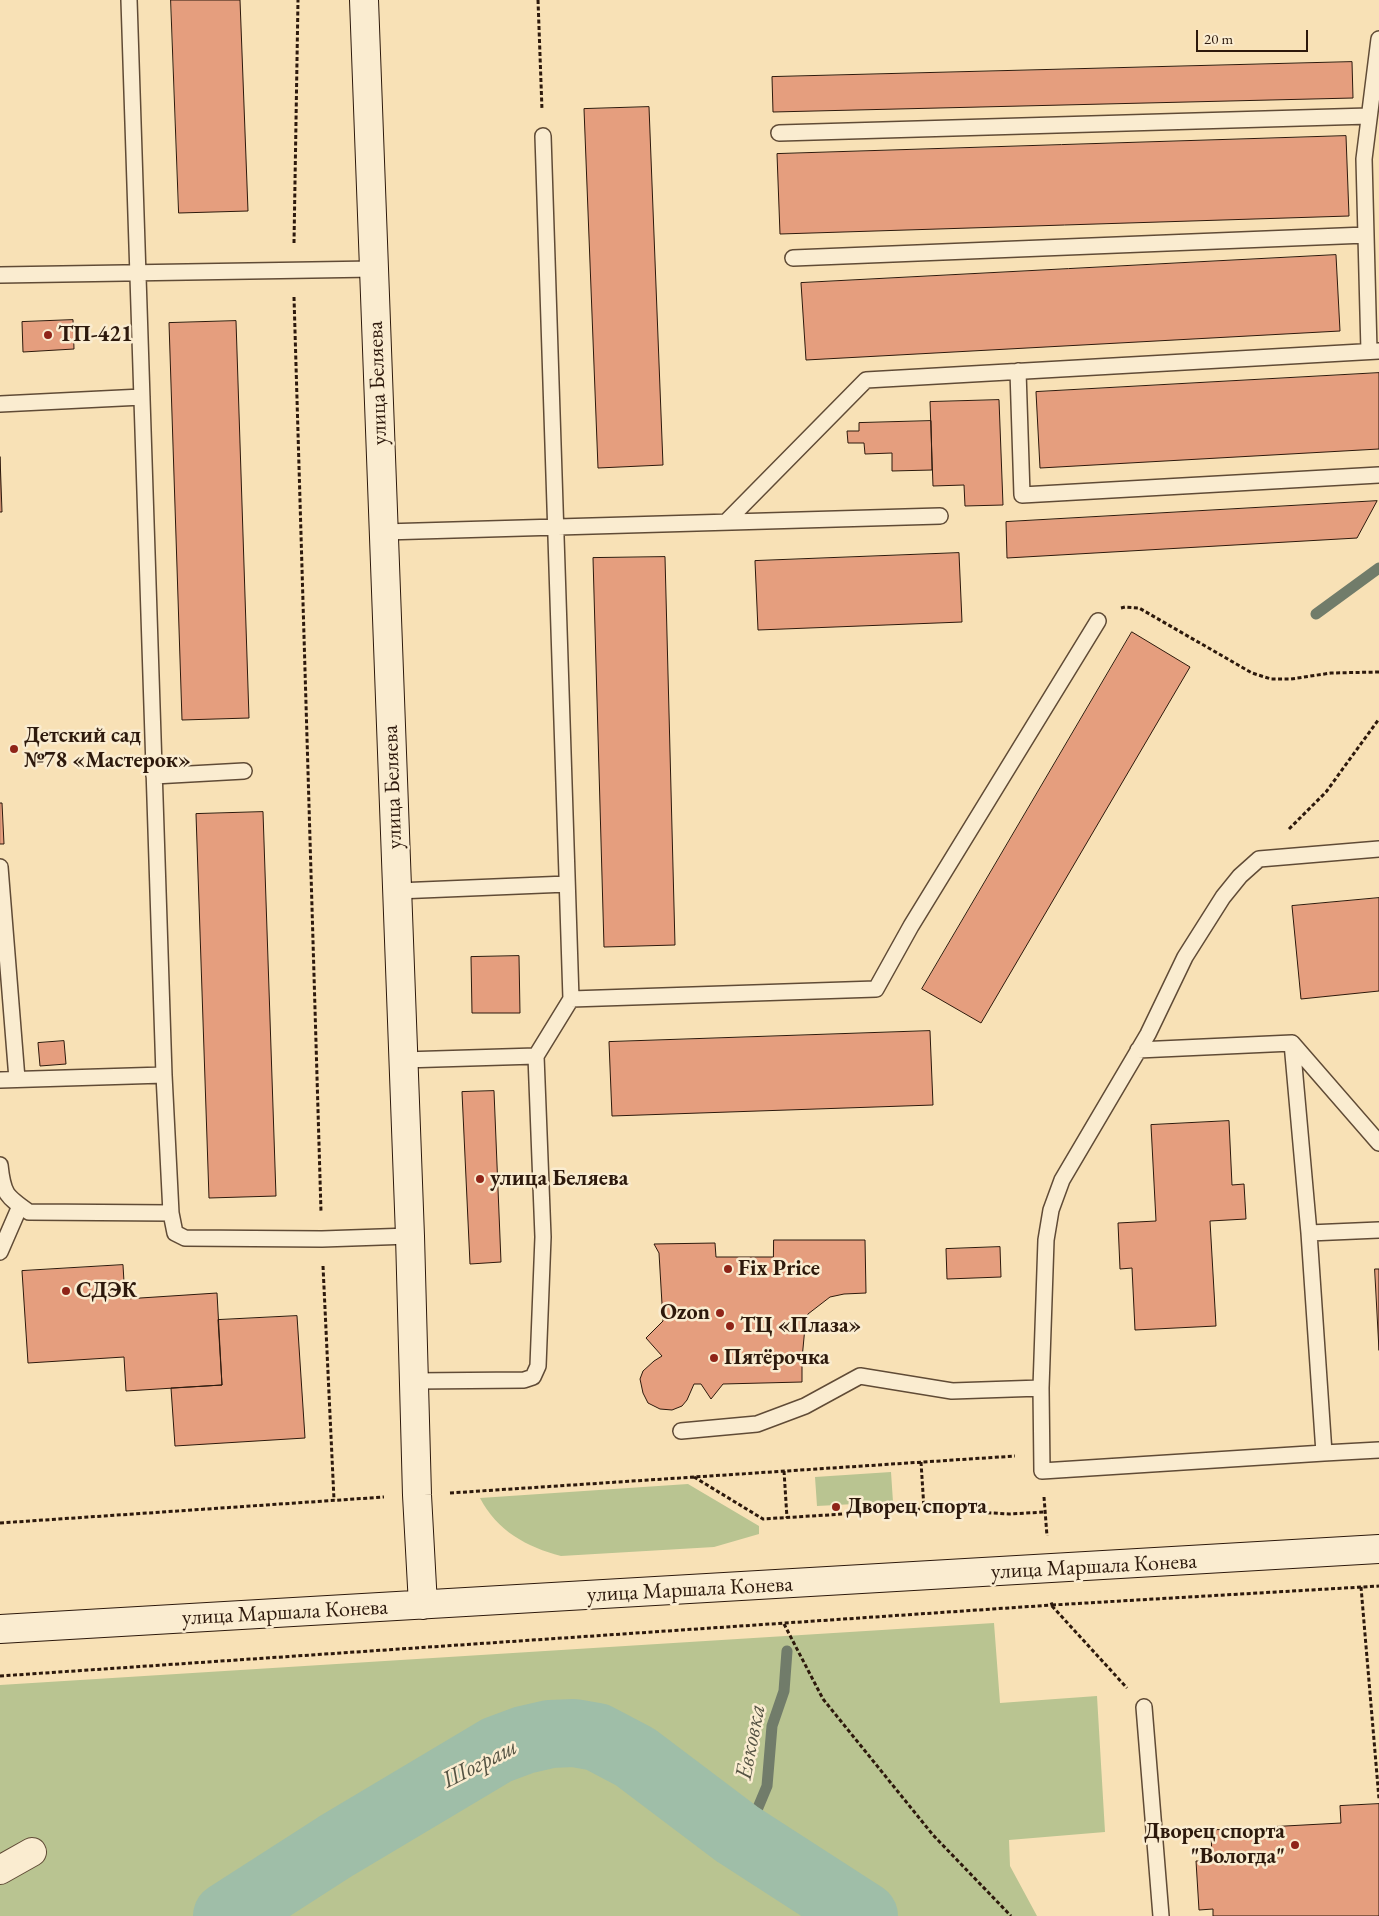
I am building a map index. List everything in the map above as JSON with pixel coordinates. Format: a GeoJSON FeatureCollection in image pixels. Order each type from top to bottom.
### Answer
{"type":"FeatureCollection","features":[{"type":"Feature","properties":{"kind":"street","name":"улица Беляева"},"geometry":{"type":"LineString","coordinates":[[364,0],[410,1236],[417,1495],[423,1605]]}},
{"type":"Feature","properties":{"kind":"street","name":"улица Маршала Конева"},"geometry":{"type":"LineString","coordinates":[[0,1629],[1379,1549]]}},
{"type":"Feature","properties":{"kind":"street"},"geometry":{"type":"LineString","coordinates":[[0,1870],[32,1852]]}},
{"type":"Feature","properties":{"kind":"lane"},"geometry":{"type":"LineString","coordinates":[[129,0],[164,1075],[171,1213],[175,1232],[184,1238],[322,1239],[410,1236]]}},
{"type":"Feature","properties":{"kind":"lane"},"geometry":{"type":"LineString","coordinates":[[726,522],[866,380],[1374,351],[1366,235],[1364,158],[1379,39]]}},
{"type":"Feature","properties":{"kind":"lane"},"geometry":{"type":"LineString","coordinates":[[779,133],[1369,116]]}},
{"type":"Feature","properties":{"kind":"lane"},"geometry":{"type":"LineString","coordinates":[[414,1381],[524,1380],[533,1377],[538,1366],[543,1237],[536,1056],[571,998],[543,136]]}},
{"type":"Feature","properties":{"kind":"lane"},"geometry":{"type":"LineString","coordinates":[[793,258],[1366,235]]}},
{"type":"Feature","properties":{"kind":"lane"},"geometry":{"type":"LineString","coordinates":[[0,275],[374,269]]}},
{"type":"Feature","properties":{"kind":"lane"},"geometry":{"type":"LineString","coordinates":[[1018,372],[1022,495],[1379,475]]}},
{"type":"Feature","properties":{"kind":"lane"},"geometry":{"type":"LineString","coordinates":[[0,404],[142,398]]}},
{"type":"Feature","properties":{"kind":"lane"},"geometry":{"type":"LineString","coordinates":[[384,532],[940,516]]}},
{"type":"Feature","properties":{"kind":"lane"},"geometry":{"type":"LineString","coordinates":[[571,998],[876,989],[911,926],[1098,621]]}},
{"type":"Feature","properties":{"kind":"lane"},"geometry":{"type":"LineString","coordinates":[[154,776],[244,771]]}},
{"type":"Feature","properties":{"kind":"lane"},"geometry":{"type":"LineString","coordinates":[[1379,849],[1259,859],[1240,876],[1223,897],[1185,957],[1148,1034],[1062,1180],[1051,1210],[1046,1240],[1041,1450],[1042,1471],[1379,1450]]}},
{"type":"Feature","properties":{"kind":"lane"},"geometry":{"type":"LineString","coordinates":[[0,867],[17,1079]]}},
{"type":"Feature","properties":{"kind":"lane"},"geometry":{"type":"LineString","coordinates":[[397,891],[567,884]]}},
{"type":"Feature","properties":{"kind":"lane"},"geometry":{"type":"LineString","coordinates":[[1138,1050],[1292,1043]]}},
{"type":"Feature","properties":{"kind":"lane"},"geometry":{"type":"LineString","coordinates":[[1292,1043],[1379,1143]]}},
{"type":"Feature","properties":{"kind":"lane"},"geometry":{"type":"LineString","coordinates":[[1292,1043],[1309,1233],[1324,1454]]}},
{"type":"Feature","properties":{"kind":"lane"},"geometry":{"type":"LineString","coordinates":[[403,1060],[536,1056]]}},
{"type":"Feature","properties":{"kind":"lane"},"geometry":{"type":"LineString","coordinates":[[0,1080],[164,1075]]}},
{"type":"Feature","properties":{"kind":"lane"},"geometry":{"type":"LineString","coordinates":[[0,1165],[2,1180],[10,1199],[29,1212],[171,1213]]}},
{"type":"Feature","properties":{"kind":"lane"},"geometry":{"type":"LineString","coordinates":[[0,1252],[20,1206]]}},
{"type":"Feature","properties":{"kind":"lane"},"geometry":{"type":"LineString","coordinates":[[1309,1233],[1379,1230]]}},
{"type":"Feature","properties":{"kind":"lane"},"geometry":{"type":"LineString","coordinates":[[681,1431],[757,1424],[805,1406],[860,1376],[952,1391],[1041,1388]]}},
{"type":"Feature","properties":{"kind":"lane"},"geometry":{"type":"LineString","coordinates":[[1144,1707],[1161,1916]]}},
{"type":"Feature","properties":{"kind":"path"},"geometry":{"type":"LineString","coordinates":[[298,0],[294,270],[322,1239],[334,1500]]}},
{"type":"Feature","properties":{"kind":"path"},"geometry":{"type":"LineString","coordinates":[[538,0],[543,136]]}},
{"type":"Feature","properties":{"kind":"path"},"geometry":{"type":"LineString","coordinates":[[1098,621],[1112,612],[1125,607],[1139,608],[1252,673],[1271,679],[1291,679],[1331,673],[1379,672]]}},
{"type":"Feature","properties":{"kind":"path"},"geometry":{"type":"LineString","coordinates":[[1259,859],[1326,792],[1379,719]]}},
{"type":"Feature","properties":{"kind":"path"},"geometry":{"type":"LineString","coordinates":[[0,1523],[921,1462],[1019,1455],[1041,1450]]}},
{"type":"Feature","properties":{"kind":"path"},"geometry":{"type":"LineString","coordinates":[[921,1462],[924,1509]]}},
{"type":"Feature","properties":{"kind":"path"},"geometry":{"type":"LineString","coordinates":[[784,1471],[787,1518]]}},
{"type":"Feature","properties":{"kind":"path"},"geometry":{"type":"LineString","coordinates":[[693,1477],[763,1519],[924,1509],[1009,1514],[1045,1512]]}},
{"type":"Feature","properties":{"kind":"path"},"geometry":{"type":"LineString","coordinates":[[1144,1707],[1052,1605],[1379,1586]]}},
{"type":"Feature","properties":{"kind":"path"},"geometry":{"type":"LineString","coordinates":[[1361,1587],[1379,1799]]}},
{"type":"Feature","properties":{"kind":"path"},"geometry":{"type":"LineString","coordinates":[[784,1624],[823,1699],[933,1835],[1012,1916]]}},
{"type":"Feature","properties":{"kind":"green space"},"geometry":{"type":"Polygon","coordinates":[[[891,1472],[893,1502],[817,1506],[815,1477],[891,1472]]]}},
{"type":"Feature","properties":{"kind":"green space"},"geometry":{"type":"Polygon","coordinates":[[[688,1484],[759,1526],[759,1534],[714,1547],[561,1556],[536,1548],[514,1536],[495,1520],[480,1498],[688,1484]]]}},
{"type":"Feature","properties":{"kind":"green space"},"geometry":{"type":"Polygon","coordinates":[[[994,1623],[1000,1703],[1097,1696],[1105,1832],[1009,1840],[1010,1866],[1037,1916],[0,1916],[0,1685],[994,1623]]]}},
{"type":"Feature","properties":{"kind":"building"},"geometry":{"type":"Polygon","coordinates":[[[171,0],[240,0],[248,211],[179,213],[171,0]]]}},
{"type":"Feature","properties":{"kind":"building"},"geometry":{"type":"Polygon","coordinates":[[[1352,62],[1353,98],[773,112],[772,77],[1352,62]]]}},
{"type":"Feature","properties":{"kind":"building"},"geometry":{"type":"Polygon","coordinates":[[[649,107],[663,465],[598,468],[584,109],[649,107]]]}},
{"type":"Feature","properties":{"kind":"building"},"geometry":{"type":"Polygon","coordinates":[[[1346,136],[1349,216],[780,234],[777,154],[1346,136]]]}},
{"type":"Feature","properties":{"kind":"building"},"geometry":{"type":"Polygon","coordinates":[[[1336,255],[1340,331],[806,360],[801,283],[1336,255]]]}},
{"type":"Feature","properties":{"kind":"building","name":"ТП-421"},"geometry":{"type":"Polygon","coordinates":[[[73,320],[74,349],[23,352],[22,322],[73,320]]]}},
{"type":"Feature","properties":{"kind":"building"},"geometry":{"type":"Polygon","coordinates":[[[236,321],[249,718],[182,720],[169,323],[236,321]]]}},
{"type":"Feature","properties":{"kind":"building"},"geometry":{"type":"Polygon","coordinates":[[[1379,373],[1379,449],[1040,468],[1036,392],[1379,373]]]}},
{"type":"Feature","properties":{"kind":"building"},"geometry":{"type":"Polygon","coordinates":[[[999,400],[1003,505],[965,506],[964,485],[933,486],[930,402],[999,400]]]}},
{"type":"Feature","properties":{"kind":"building"},"geometry":{"type":"Polygon","coordinates":[[[931,421],[932,470],[892,471],[892,453],[865,454],[864,443],[848,443],[847,431],[859,431],[859,423],[931,421]]]}},
{"type":"Feature","properties":{"kind":"building"},"geometry":{"type":"Polygon","coordinates":[[[0,457],[2,512],[0,512],[0,457]]]}},
{"type":"Feature","properties":{"kind":"building"},"geometry":{"type":"Polygon","coordinates":[[[1377,501],[1357,538],[1007,558],[1006,522],[1377,501]]]}},
{"type":"Feature","properties":{"kind":"building"},"geometry":{"type":"Polygon","coordinates":[[[959,553],[962,622],[758,630],[755,561],[959,553]]]}},
{"type":"Feature","properties":{"kind":"building"},"geometry":{"type":"Polygon","coordinates":[[[665,557],[675,945],[604,947],[593,558],[665,557]]]}},
{"type":"Feature","properties":{"kind":"building"},"geometry":{"type":"Polygon","coordinates":[[[1132,632],[1190,667],[981,1023],[922,989],[1132,632]]]}},
{"type":"Feature","properties":{"kind":"building"},"geometry":{"type":"Polygon","coordinates":[[[0,803],[2,803],[4,844],[0,844],[0,803]]]}},
{"type":"Feature","properties":{"kind":"building"},"geometry":{"type":"Polygon","coordinates":[[[263,812],[276,1196],[209,1198],[196,814],[263,812]]]}},
{"type":"Feature","properties":{"kind":"building"},"geometry":{"type":"Polygon","coordinates":[[[1379,898],[1379,991],[1301,999],[1292,906],[1379,898]]]}},
{"type":"Feature","properties":{"kind":"building"},"geometry":{"type":"Polygon","coordinates":[[[519,956],[520,1013],[472,1013],[471,957],[519,956]]]}},
{"type":"Feature","properties":{"kind":"building"},"geometry":{"type":"Polygon","coordinates":[[[930,1031],[933,1105],[612,1116],[609,1042],[930,1031]]]}},
{"type":"Feature","properties":{"kind":"building"},"geometry":{"type":"Polygon","coordinates":[[[64,1041],[66,1064],[40,1066],[38,1043],[64,1041]]]}},
{"type":"Feature","properties":{"kind":"building"},"geometry":{"type":"Polygon","coordinates":[[[494,1091],[501,1262],[470,1264],[462,1092],[494,1091]]]}},
{"type":"Feature","properties":{"kind":"building"},"geometry":{"type":"Polygon","coordinates":[[[1229,1121],[1232,1185],[1244,1184],[1246,1219],[1210,1221],[1216,1326],[1135,1330],[1132,1268],[1120,1269],[1118,1223],[1156,1221],[1151,1125],[1229,1121]]]}},
{"type":"Feature","properties":{"kind":"building","name":"ТЦ «Плаза»"},"geometry":{"type":"Polygon","coordinates":[[[774,1240],[865,1240],[866,1293],[830,1297],[808,1314],[801,1325],[805,1327],[802,1382],[723,1384],[711,1399],[701,1384],[694,1384],[687,1400],[682,1406],[672,1410],[660,1409],[648,1403],[643,1393],[640,1379],[643,1371],[662,1356],[646,1338],[663,1321],[659,1253],[654,1244],[715,1243],[716,1257],[773,1257],[774,1240]]]}},
{"type":"Feature","properties":{"kind":"building"},"geometry":{"type":"Polygon","coordinates":[[[1000,1247],[1001,1277],[947,1279],[946,1249],[1000,1247]]]}},
{"type":"Feature","properties":{"kind":"building"},"geometry":{"type":"Polygon","coordinates":[[[123,1265],[125,1299],[217,1293],[222,1385],[126,1391],[124,1357],[28,1363],[22,1271],[123,1265]]]}},
{"type":"Feature","properties":{"kind":"building"},"geometry":{"type":"Polygon","coordinates":[[[1375,1269],[1379,1269],[1379,1350],[1375,1269]]]}},
{"type":"Feature","properties":{"kind":"building"},"geometry":{"type":"Polygon","coordinates":[[[297,1316],[305,1438],[175,1446],[171,1388],[222,1385],[218,1320],[297,1316]]]}},
{"type":"Feature","properties":{"kind":"building","name":"Дворец спорта \"Вологда\""},"geometry":{"type":"Polygon","coordinates":[[[1379,1804],[1379,1916],[1213,1916],[1213,1909],[1199,1910],[1196,1861],[1212,1861],[1211,1830],[1341,1823],[1340,1806],[1379,1804]]]}},
{"type":"Feature","properties":{"kind":"waterway","name":"Евковка"},"geometry":{"type":"LineString","coordinates":[[1316,614],[1379,568]]}},
{"type":"Feature","properties":{"kind":"waterway","name":"Евковка"},"geometry":{"type":"LineString","coordinates":[[737,1834],[757,1810],[767,1786],[772,1726],[784,1691],[787,1651]]}},
{"type":"Feature","properties":{"kind":"waterway","name":"Шограш"},"geometry":{"type":"LineString","coordinates":[[227,1916],[336,1846],[497,1750],[524,1740],[550,1734],[574,1733],[597,1737],[635,1757],[737,1834],[864,1916]]}},
{"type":"Feature","properties":{"kind":"place","name":"ТП-421"},"geometry":{"type":"Point","coordinates":[48,335]}},
{"type":"Feature","properties":{"kind":"place","name":"Детский сад №78 «Мастерок»"},"geometry":{"type":"Point","coordinates":[14,749]}},
{"type":"Feature","properties":{"kind":"place","name":"улица Беляева"},"geometry":{"type":"Point","coordinates":[480,1179]}},
{"type":"Feature","properties":{"kind":"place","name":"Fix Price"},"geometry":{"type":"Point","coordinates":[728,1269]}},
{"type":"Feature","properties":{"kind":"place","name":"СДЭК"},"geometry":{"type":"Point","coordinates":[66,1291]}},
{"type":"Feature","properties":{"kind":"place","name":"Ozon"},"geometry":{"type":"Point","coordinates":[720,1313]}},
{"type":"Feature","properties":{"kind":"place","name":"ТЦ «Плаза»"},"geometry":{"type":"Point","coordinates":[730,1326]}},
{"type":"Feature","properties":{"kind":"place","name":"Пятёрочка"},"geometry":{"type":"Point","coordinates":[714,1358]}},
{"type":"Feature","properties":{"kind":"place","name":"Дворец спорта"},"geometry":{"type":"Point","coordinates":[836,1507]}},
{"type":"Feature","properties":{"kind":"place","name":"Дворец спорта \"Вологда\""},"geometry":{"type":"Point","coordinates":[1295,1845]}}]}
